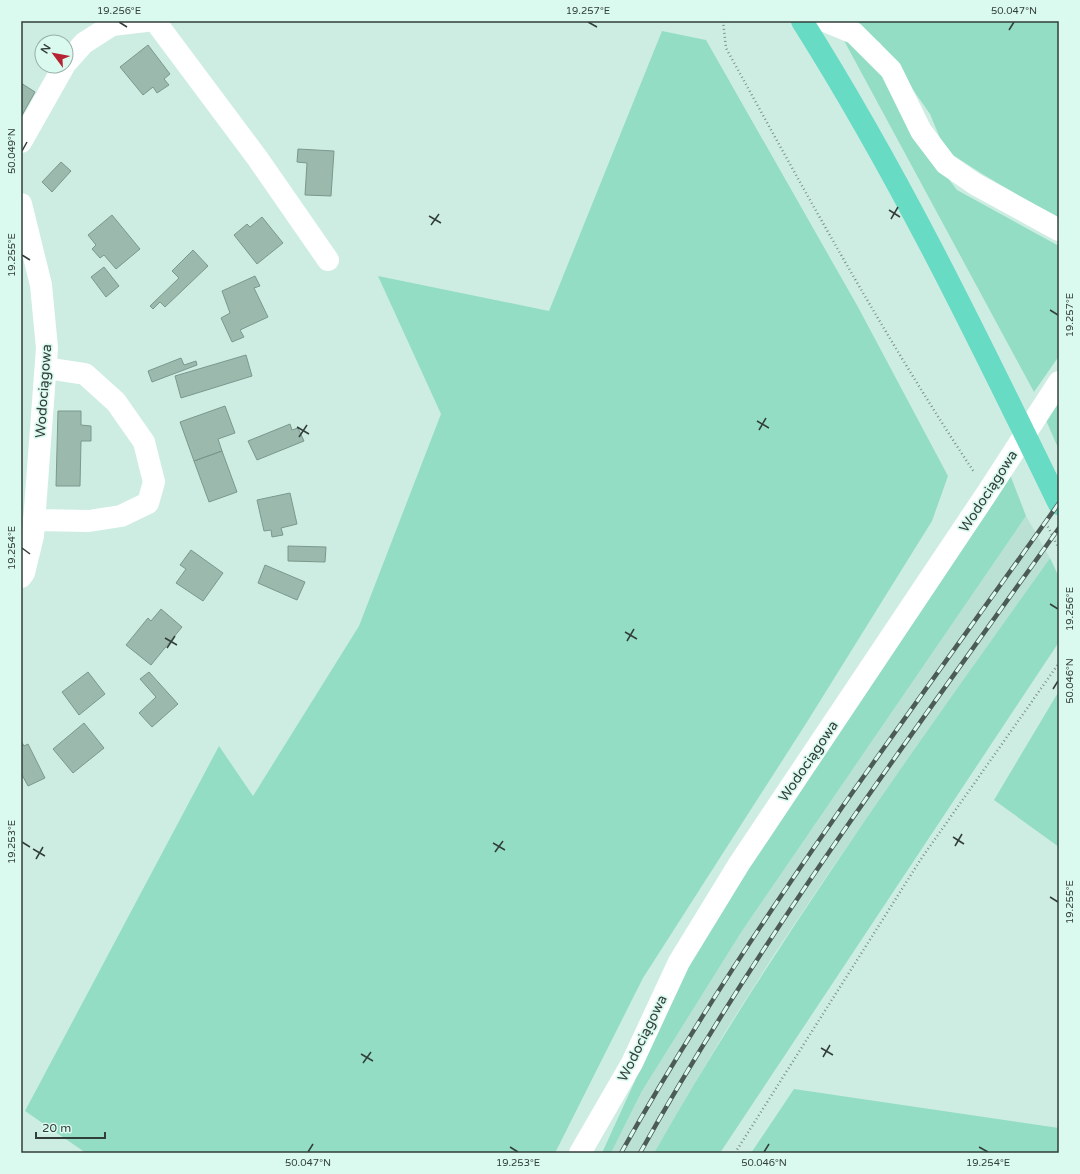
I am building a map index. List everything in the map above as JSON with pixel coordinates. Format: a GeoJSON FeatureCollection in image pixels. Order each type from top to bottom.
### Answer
{"type":"FeatureCollection","features":[{"type":"Feature","properties":{"kind":"main road"},"geometry":{"type":"LineString","coordinates":[[802,21],[858,112],[894,175],[1004,391],[1059,504]]}},
{"type":"Feature","properties":{"kind":"street"},"geometry":{"type":"LineString","coordinates":[[74,54],[84,43],[112,25],[146,21]]}},
{"type":"Feature","properties":{"kind":"street"},"geometry":{"type":"LineString","coordinates":[[155,21],[258,159],[328,260]]}},
{"type":"Feature","properties":{"kind":"street"},"geometry":{"type":"LineString","coordinates":[[820,21],[825,21],[854,33],[891,70],[921,131],[946,164],[975,184],[1059,230]]}},
{"type":"Feature","properties":{"kind":"street"},"geometry":{"type":"LineString","coordinates":[[21,142],[59,74]]}},
{"type":"Feature","properties":{"kind":"street","name":"Wodociągowa"},"geometry":{"type":"LineString","coordinates":[[21,204],[41,285],[47,348],[33,536],[24,573],[21,577]]}},
{"type":"Feature","properties":{"kind":"street"},"geometry":{"type":"LineString","coordinates":[[34,520],[90,521],[121,516],[148,503],[154,482],[144,442],[116,402],[85,374],[46,368]]}},
{"type":"Feature","properties":{"kind":"street","name":"Wodociągowa"},"geometry":{"type":"LineString","coordinates":[[580,1153],[632,1063],[679,962],[701,923],[988,493],[1059,382]]}},
{"type":"Feature","properties":{"kind":"path"},"geometry":{"type":"LineString","coordinates":[[723,21],[726,48],[806,195],[938,418],[988,493]]}},
{"type":"Feature","properties":{"kind":"path"},"geometry":{"type":"LineString","coordinates":[[735,1153],[921,859],[1059,663]]}},
{"type":"Feature","properties":{"kind":"shaded area"},"geometry":{"type":"Polygon","coordinates":[[[1026,516],[1050,558],[832,868],[775,953],[725,1032],[654,1153],[611,1153],[642,1091],[742,931],[1026,516]]]}},
{"type":"Feature","properties":{"kind":"green space"},"geometry":{"type":"Polygon","coordinates":[[[853,21],[1059,21],[1059,219],[945,150],[930,114],[880,43],[853,21]]]}},
{"type":"Feature","properties":{"kind":"green space"},"geometry":{"type":"Polygon","coordinates":[[[662,31],[706,40],[858,307],[948,476],[932,521],[807,722],[643,978],[555,1153],[86,1153],[25,1111],[219,746],[253,796],[359,626],[441,414],[378,276],[549,311],[662,31]]]}},
{"type":"Feature","properties":{"kind":"green space"},"geometry":{"type":"Polygon","coordinates":[[[841,35],[879,69],[914,134],[957,190],[1059,246],[1059,356],[1034,392],[841,35]]]}},
{"type":"Feature","properties":{"kind":"green space"},"geometry":{"type":"Polygon","coordinates":[[[1059,398],[1059,450],[1045,418],[1059,398]]]}},
{"type":"Feature","properties":{"kind":"green space"},"geometry":{"type":"Polygon","coordinates":[[[1006,464],[1026,516],[742,931],[642,1091],[611,1153],[602,1153],[634,1083],[687,949],[1006,464]]]}},
{"type":"Feature","properties":{"kind":"green space"},"geometry":{"type":"Polygon","coordinates":[[[1050,558],[1059,577],[1059,642],[720,1153],[654,1153],[746,1000],[844,851],[1050,558]]]}},
{"type":"Feature","properties":{"kind":"green space"},"geometry":{"type":"Polygon","coordinates":[[[1059,691],[1059,847],[994,800],[1059,691]]]}},
{"type":"Feature","properties":{"kind":"green space"},"geometry":{"type":"Polygon","coordinates":[[[794,1089],[1059,1128],[1059,1153],[751,1153],[794,1089]]]}},
{"type":"Feature","properties":{"kind":"building"},"geometry":{"type":"Polygon","coordinates":[[[148,45],[170,74],[164,79],[169,85],[157,93],[153,87],[143,95],[120,67],[148,45]]]}},
{"type":"Feature","properties":{"kind":"building"},"geometry":{"type":"Polygon","coordinates":[[[21,83],[35,92],[21,117],[21,83]]]}},
{"type":"Feature","properties":{"kind":"building"},"geometry":{"type":"Polygon","coordinates":[[[298,149],[334,151],[331,196],[305,195],[307,163],[297,162],[298,149]]]}},
{"type":"Feature","properties":{"kind":"building"},"geometry":{"type":"Polygon","coordinates":[[[61,162],[71,171],[52,192],[42,182],[61,162]]]}},
{"type":"Feature","properties":{"kind":"building"},"geometry":{"type":"Polygon","coordinates":[[[112,215],[140,249],[116,269],[104,255],[100,258],[92,249],[96,245],[88,235],[112,215]]]}},
{"type":"Feature","properties":{"kind":"building"},"geometry":{"type":"Polygon","coordinates":[[[262,217],[283,243],[257,264],[234,235],[247,224],[250,227],[262,217]]]}},
{"type":"Feature","properties":{"kind":"building"},"geometry":{"type":"Polygon","coordinates":[[[193,250],[208,266],[165,307],[160,302],[153,309],[150,306],[179,278],[172,271],[193,250]]]}},
{"type":"Feature","properties":{"kind":"building"},"geometry":{"type":"Polygon","coordinates":[[[104,267],[119,286],[106,297],[91,277],[104,267]]]}},
{"type":"Feature","properties":{"kind":"building"},"geometry":{"type":"Polygon","coordinates":[[[255,276],[260,286],[254,288],[268,317],[240,330],[244,337],[232,342],[221,318],[230,313],[222,291],[255,276]]]}},
{"type":"Feature","properties":{"kind":"building"},"geometry":{"type":"Polygon","coordinates":[[[246,355],[252,376],[181,398],[175,376],[246,355]]]}},
{"type":"Feature","properties":{"kind":"building"},"geometry":{"type":"Polygon","coordinates":[[[181,358],[184,365],[196,361],[197,365],[152,382],[148,371],[181,358]]]}},
{"type":"Feature","properties":{"kind":"building"},"geometry":{"type":"Polygon","coordinates":[[[225,406],[235,433],[218,439],[222,451],[194,461],[180,422],[225,406]]]}},
{"type":"Feature","properties":{"kind":"building"},"geometry":{"type":"Polygon","coordinates":[[[58,411],[81,411],[81,425],[91,426],[91,441],[81,441],[80,486],[56,486],[58,411]]]}},
{"type":"Feature","properties":{"kind":"building"},"geometry":{"type":"Polygon","coordinates":[[[290,424],[292,430],[298,428],[304,441],[257,460],[248,441],[290,424]]]}},
{"type":"Feature","properties":{"kind":"building"},"geometry":{"type":"Polygon","coordinates":[[[222,451],[237,492],[209,502],[194,461],[222,451]]]}},
{"type":"Feature","properties":{"kind":"building"},"geometry":{"type":"Polygon","coordinates":[[[290,493],[297,524],[281,528],[283,535],[272,537],[271,530],[264,531],[257,500],[290,493]]]}},
{"type":"Feature","properties":{"kind":"building"},"geometry":{"type":"Polygon","coordinates":[[[288,546],[326,547],[325,562],[288,561],[288,546]]]}},
{"type":"Feature","properties":{"kind":"building"},"geometry":{"type":"Polygon","coordinates":[[[191,550],[223,573],[203,601],[176,583],[186,569],[180,565],[191,550]]]}},
{"type":"Feature","properties":{"kind":"building"},"geometry":{"type":"Polygon","coordinates":[[[265,565],[305,582],[297,600],[258,583],[265,565]]]}},
{"type":"Feature","properties":{"kind":"building"},"geometry":{"type":"Polygon","coordinates":[[[161,609],[182,627],[151,665],[126,645],[148,618],[151,621],[161,609]]]}},
{"type":"Feature","properties":{"kind":"building"},"geometry":{"type":"Polygon","coordinates":[[[88,672],[105,694],[79,715],[62,692],[88,672]]]}},
{"type":"Feature","properties":{"kind":"building"},"geometry":{"type":"Polygon","coordinates":[[[149,672],[178,704],[152,727],[139,713],[156,697],[140,679],[149,672]]]}},
{"type":"Feature","properties":{"kind":"building"},"geometry":{"type":"Polygon","coordinates":[[[84,723],[104,748],[73,773],[53,749],[84,723]]]}},
{"type":"Feature","properties":{"kind":"building"},"geometry":{"type":"Polygon","coordinates":[[[21,741],[24,746],[28,744],[45,778],[28,786],[21,773],[21,741]]]}},
{"type":"Feature","properties":{"kind":"railway"},"geometry":{"type":"LineString","coordinates":[[621,1153],[670,1068],[776,903],[831,822],[1059,503]]}},
{"type":"Feature","properties":{"kind":"railway"},"geometry":{"type":"LineString","coordinates":[[640,1153],[687,1072],[788,913],[895,758],[1059,528]]}}]}
